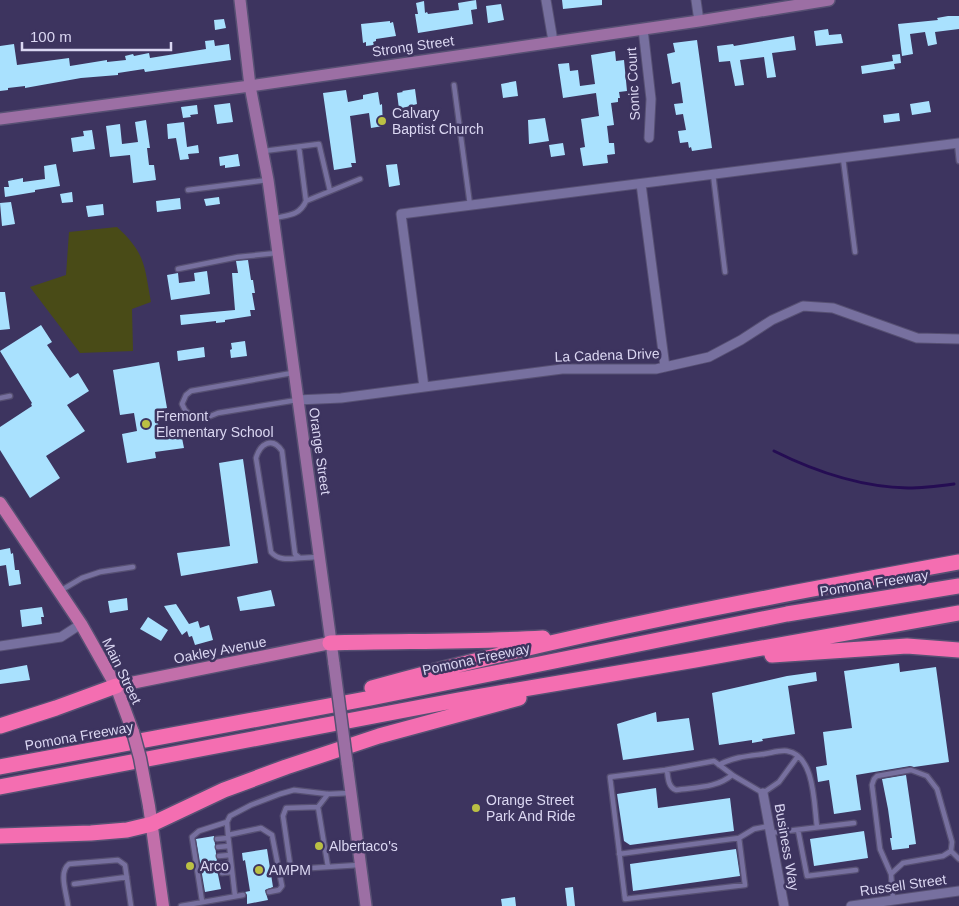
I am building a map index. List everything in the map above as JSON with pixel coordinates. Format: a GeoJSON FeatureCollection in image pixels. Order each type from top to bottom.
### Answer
{"type":"FeatureCollection","features":[{"type":"Feature","properties":{"kind":"highway"},"geometry":{"type":"LineString","coordinates":[[822,587],[959,552]]}},
{"type":"Feature","properties":{"kind":"highway"},"geometry":{"type":"LineString","coordinates":[[262,719],[434,670],[628,626],[959,562]]}},
{"type":"Feature","properties":{"kind":"highway","name":"Pomona Freeway"},"geometry":{"type":"LineString","coordinates":[[0,767],[262,719],[778,615],[959,586]]}},
{"type":"Feature","properties":{"kind":"highway"},"geometry":{"type":"LineString","coordinates":[[0,787],[458,700],[959,613]]}},
{"type":"Feature","properties":{"kind":"highway"},"geometry":{"type":"LineString","coordinates":[[330,643],[550,638],[628,626]]}},
{"type":"Feature","properties":{"kind":"highway"},"geometry":{"type":"LineString","coordinates":[[695,660],[907,646],[959,650]]}},
{"type":"Feature","properties":{"kind":"highway"},"geometry":{"type":"LineString","coordinates":[[0,836],[91,833],[127,830],[152,824],[224,790],[370,739],[466,712],[620,673]]}},
{"type":"Feature","properties":{"kind":"highway"},"geometry":{"type":"LineString","coordinates":[[0,726],[116,686]]}},
{"type":"Feature","properties":{"kind":"main road","name":"Main Street"},"geometry":{"type":"LineString","coordinates":[[0,503],[81,624],[116,686],[133,732],[140,758],[152,824],[163,906]]}},
{"type":"Feature","properties":{"kind":"main road","name":"Oakley Avenue"},"geometry":{"type":"LineString","coordinates":[[116,686],[330,643]]}},
{"type":"Feature","properties":{"kind":"street","name":"Orange Street"},"geometry":{"type":"LineString","coordinates":[[240,0],[250,86],[268,180],[366,906]]}},
{"type":"Feature","properties":{"kind":"street"},"geometry":{"type":"LineString","coordinates":[[546,0],[553,41]]}},
{"type":"Feature","properties":{"kind":"street"},"geometry":{"type":"LineString","coordinates":[[696,0],[698,21]]}},
{"type":"Feature","properties":{"kind":"street","name":"Strong Street"},"geometry":{"type":"LineString","coordinates":[[0,119],[250,86],[698,21],[829,0]]}},
{"type":"Feature","properties":{"kind":"street","name":"Sonic Court"},"geometry":{"type":"LineString","coordinates":[[643,29],[651,99],[649,138]]}},
{"type":"Feature","properties":{"kind":"street"},"geometry":{"type":"LineString","coordinates":[[424,387],[401,214],[958,143]]}},
{"type":"Feature","properties":{"kind":"street"},"geometry":{"type":"LineString","coordinates":[[641,184],[665,367]]}},
{"type":"Feature","properties":{"kind":"street","name":"La Cadena Drive"},"geometry":{"type":"LineString","coordinates":[[298,400],[341,398],[562,369],[656,369],[709,356],[772,320],[803,306],[833,308],[918,338],[959,340]]}},
{"type":"Feature","properties":{"kind":"street"},"geometry":{"type":"LineString","coordinates":[[0,646],[61,637],[81,624]]}},
{"type":"Feature","properties":{"kind":"street","name":"Business Way"},"geometry":{"type":"LineString","coordinates":[[763,793],[784,906]]}},
{"type":"Feature","properties":{"kind":"street","name":"Russell Street"},"geometry":{"type":"LineString","coordinates":[[851,906],[959,891]]}},
{"type":"Feature","properties":{"kind":"lane"},"geometry":{"type":"LineString","coordinates":[[454,85],[470,205]]}},
{"type":"Feature","properties":{"kind":"lane"},"geometry":{"type":"LineString","coordinates":[[958,143],[959,161]]}},
{"type":"Feature","properties":{"kind":"lane"},"geometry":{"type":"LineString","coordinates":[[263,151],[319,144],[330,191]]}},
{"type":"Feature","properties":{"kind":"lane"},"geometry":{"type":"LineString","coordinates":[[273,219],[297,212],[303,208],[306,201],[299,147]]}},
{"type":"Feature","properties":{"kind":"lane"},"geometry":{"type":"LineString","coordinates":[[843,158],[855,252]]}},
{"type":"Feature","properties":{"kind":"lane"},"geometry":{"type":"LineString","coordinates":[[713,174],[725,272]]}},
{"type":"Feature","properties":{"kind":"lane"},"geometry":{"type":"LineString","coordinates":[[306,201],[360,179]]}},
{"type":"Feature","properties":{"kind":"lane"},"geometry":{"type":"LineString","coordinates":[[188,190],[268,180]]}},
{"type":"Feature","properties":{"kind":"lane"},"geometry":{"type":"LineString","coordinates":[[178,269],[238,257],[278,253]]}},
{"type":"Feature","properties":{"kind":"lane"},"geometry":{"type":"LineString","coordinates":[[294,372],[191,391],[186,395],[182,404],[192,418],[203,420],[218,413],[298,400]]}},
{"type":"Feature","properties":{"kind":"lane"},"geometry":{"type":"LineString","coordinates":[[0,398],[10,396]]}},
{"type":"Feature","properties":{"kind":"lane"},"geometry":{"type":"LineString","coordinates":[[300,558],[296,554],[282,451],[278,445],[272,442],[264,445],[258,451],[256,458],[271,552],[275,557],[282,559],[300,558],[319,556]]}},
{"type":"Feature","properties":{"kind":"lane"},"geometry":{"type":"LineString","coordinates":[[59,592],[82,578],[100,572],[133,567]]}},
{"type":"Feature","properties":{"kind":"lane"},"geometry":{"type":"LineString","coordinates":[[719,765],[729,759],[785,750],[798,756],[804,762],[809,774],[817,828]]}},
{"type":"Feature","properties":{"kind":"lane"},"geometry":{"type":"LineString","coordinates":[[739,838],[745,884],[625,899],[610,777],[667,770],[714,761],[732,775],[763,793],[779,782],[798,756]]}},
{"type":"Feature","properties":{"kind":"lane"},"geometry":{"type":"LineString","coordinates":[[667,770],[670,785],[676,790],[717,785],[732,775]]}},
{"type":"Feature","properties":{"kind":"lane"},"geometry":{"type":"LineString","coordinates":[[893,900],[890,874],[880,849],[872,786],[877,776],[911,770],[927,776],[937,789],[952,842],[952,851],[959,860]]}},
{"type":"Feature","properties":{"kind":"lane"},"geometry":{"type":"LineString","coordinates":[[235,896],[227,822],[230,816],[251,805],[294,790],[328,794],[351,793]]}},
{"type":"Feature","properties":{"kind":"lane"},"geometry":{"type":"LineString","coordinates":[[328,794],[318,807],[328,867]]}},
{"type":"Feature","properties":{"kind":"lane"},"geometry":{"type":"LineString","coordinates":[[318,807],[286,808],[282,816],[290,864],[295,870],[361,865]]}},
{"type":"Feature","properties":{"kind":"lane"},"geometry":{"type":"LineString","coordinates":[[202,901],[195,843],[192,837],[199,831],[227,822]]}},
{"type":"Feature","properties":{"kind":"lane"},"geometry":{"type":"LineString","coordinates":[[619,854],[739,838],[754,829],[798,830],[854,823]]}},
{"type":"Feature","properties":{"kind":"lane"},"geometry":{"type":"LineString","coordinates":[[217,839],[261,828],[272,836],[282,886],[279,890],[268,892]]}},
{"type":"Feature","properties":{"kind":"lane"},"geometry":{"type":"LineString","coordinates":[[798,830],[807,876],[856,870]]}},
{"type":"Feature","properties":{"kind":"lane"},"geometry":{"type":"LineString","coordinates":[[218,848],[229,846]]}},
{"type":"Feature","properties":{"kind":"lane"},"geometry":{"type":"LineString","coordinates":[[890,874],[903,863],[943,856],[952,851]]}},
{"type":"Feature","properties":{"kind":"lane"},"geometry":{"type":"LineString","coordinates":[[219,856],[230,854]]}},
{"type":"Feature","properties":{"kind":"lane"},"geometry":{"type":"LineString","coordinates":[[68,906],[63,872],[66,866],[69,864],[118,860],[126,865],[131,906]]}},
{"type":"Feature","properties":{"kind":"lane"},"geometry":{"type":"LineString","coordinates":[[220,865],[231,863]]}},
{"type":"Feature","properties":{"kind":"lane"},"geometry":{"type":"LineString","coordinates":[[222,873],[232,872]]}},
{"type":"Feature","properties":{"kind":"lane"},"geometry":{"type":"LineString","coordinates":[[74,884],[127,877]]}},
{"type":"Feature","properties":{"kind":"lane"},"geometry":{"type":"LineString","coordinates":[[180,906],[243,895]]}},
{"type":"Feature","properties":{"kind":"shaded area"},"geometry":{"type":"Polygon","coordinates":[[[117,227],[139,253],[145,269],[151,302],[132,309],[133,351],[80,353],[30,287],[66,275],[69,232],[117,227]]]}},
{"type":"Feature","properties":{"kind":"building"},"geometry":{"type":"Polygon","coordinates":[[[476,0],[477,9],[471,10],[473,24],[418,33],[415,14],[418,14],[416,3],[424,1],[425,13],[427,12],[428,14],[459,10],[458,3],[476,0]]]}},
{"type":"Feature","properties":{"kind":"building"},"geometry":{"type":"Polygon","coordinates":[[[562,0],[602,0],[602,5],[563,9],[562,0]]]}},
{"type":"Feature","properties":{"kind":"building"},"geometry":{"type":"Polygon","coordinates":[[[501,4],[504,20],[488,23],[486,6],[501,4]]]}},
{"type":"Feature","properties":{"kind":"building"},"geometry":{"type":"Polygon","coordinates":[[[959,16],[959,29],[935,32],[937,44],[928,46],[925,32],[910,34],[913,54],[902,56],[898,24],[938,20],[937,18],[959,16]]]}},
{"type":"Feature","properties":{"kind":"building"},"geometry":{"type":"Polygon","coordinates":[[[224,19],[226,28],[215,30],[214,20],[224,19]]]}},
{"type":"Feature","properties":{"kind":"building"},"geometry":{"type":"Polygon","coordinates":[[[390,21],[390,23],[393,22],[396,36],[376,39],[373,42],[374,45],[366,46],[366,42],[363,43],[361,24],[390,21]]]}},
{"type":"Feature","properties":{"kind":"building"},"geometry":{"type":"Polygon","coordinates":[[[828,29],[829,35],[841,34],[843,43],[816,46],[814,31],[828,29]]]}},
{"type":"Feature","properties":{"kind":"building"},"geometry":{"type":"Polygon","coordinates":[[[794,36],[796,50],[772,53],[776,77],[767,78],[764,57],[740,60],[744,85],[735,86],[730,61],[719,62],[717,46],[733,44],[734,46],[794,36]]]}},
{"type":"Feature","properties":{"kind":"building"},"geometry":{"type":"Polygon","coordinates":[[[214,40],[215,46],[229,44],[231,60],[145,72],[144,69],[118,73],[118,75],[81,78],[25,88],[25,86],[8,88],[8,90],[0,91],[0,46],[14,44],[17,65],[69,58],[70,66],[107,60],[107,62],[126,60],[125,56],[133,54],[134,56],[149,53],[150,58],[206,49],[205,41],[214,40]]]}},
{"type":"Feature","properties":{"kind":"building"},"geometry":{"type":"Polygon","coordinates":[[[697,40],[712,148],[692,151],[691,147],[689,148],[688,142],[680,143],[678,131],[686,130],[683,114],[676,115],[674,104],[683,103],[680,82],[672,84],[667,54],[675,52],[673,43],[697,40]]]}},
{"type":"Feature","properties":{"kind":"building"},"geometry":{"type":"Polygon","coordinates":[[[615,51],[616,61],[624,60],[627,91],[619,92],[620,98],[618,98],[618,102],[611,103],[614,125],[607,126],[609,143],[614,143],[615,154],[607,155],[608,163],[583,166],[580,148],[585,147],[581,119],[599,116],[596,93],[563,98],[558,64],[569,63],[570,71],[578,70],[580,86],[595,84],[591,55],[615,51]]]}},
{"type":"Feature","properties":{"kind":"building"},"geometry":{"type":"Polygon","coordinates":[[[900,54],[901,63],[894,64],[895,69],[862,74],[861,66],[893,61],[892,55],[900,54]]]}},
{"type":"Feature","properties":{"kind":"building"},"geometry":{"type":"Polygon","coordinates":[[[516,81],[518,96],[503,98],[501,84],[516,81]]]}},
{"type":"Feature","properties":{"kind":"building"},"geometry":{"type":"Polygon","coordinates":[[[415,89],[417,104],[399,109],[397,93],[415,89]]]}},
{"type":"Feature","properties":{"kind":"building"},"geometry":{"type":"Polygon","coordinates":[[[346,90],[348,102],[363,99],[363,95],[378,92],[380,105],[382,104],[383,126],[371,128],[369,113],[350,116],[356,163],[351,163],[352,167],[334,170],[323,93],[346,90]]]}},
{"type":"Feature","properties":{"kind":"building"},"geometry":{"type":"Polygon","coordinates":[[[929,101],[931,112],[912,115],[910,104],[929,101]]]}},
{"type":"Feature","properties":{"kind":"building"},"geometry":{"type":"Polygon","coordinates":[[[230,103],[233,122],[217,124],[214,105],[230,103]]]}},
{"type":"Feature","properties":{"kind":"building"},"geometry":{"type":"Polygon","coordinates":[[[197,105],[198,114],[183,118],[181,107],[197,105]]]}},
{"type":"Feature","properties":{"kind":"building"},"geometry":{"type":"Polygon","coordinates":[[[899,113],[900,121],[884,123],[883,115],[899,113]]]}},
{"type":"Feature","properties":{"kind":"building"},"geometry":{"type":"Polygon","coordinates":[[[545,118],[549,141],[529,144],[528,120],[545,118]]]}},
{"type":"Feature","properties":{"kind":"building"},"geometry":{"type":"Polygon","coordinates":[[[146,120],[150,148],[147,148],[149,165],[154,165],[156,180],[133,183],[130,155],[110,157],[106,126],[120,124],[122,144],[138,142],[135,122],[146,120]]]}},
{"type":"Feature","properties":{"kind":"building"},"geometry":{"type":"Polygon","coordinates":[[[184,122],[187,147],[198,145],[199,153],[188,154],[189,159],[180,160],[176,138],[168,139],[167,124],[184,122]]]}},
{"type":"Feature","properties":{"kind":"building"},"geometry":{"type":"Polygon","coordinates":[[[92,130],[95,149],[73,152],[71,138],[84,136],[83,131],[92,130]]]}},
{"type":"Feature","properties":{"kind":"building"},"geometry":{"type":"Polygon","coordinates":[[[563,143],[565,155],[551,157],[549,145],[563,143]]]}},
{"type":"Feature","properties":{"kind":"building"},"geometry":{"type":"Polygon","coordinates":[[[238,154],[240,166],[225,168],[225,165],[220,166],[219,157],[238,154]]]}},
{"type":"Feature","properties":{"kind":"building"},"geometry":{"type":"Polygon","coordinates":[[[56,164],[60,186],[5,197],[4,187],[9,187],[8,181],[23,178],[23,182],[45,179],[44,166],[56,164]]]}},
{"type":"Feature","properties":{"kind":"building"},"geometry":{"type":"Polygon","coordinates":[[[397,164],[400,185],[389,187],[386,165],[397,164]]]}},
{"type":"Feature","properties":{"kind":"building"},"geometry":{"type":"Polygon","coordinates":[[[72,192],[73,202],[62,203],[60,194],[72,192]]]}},
{"type":"Feature","properties":{"kind":"building"},"geometry":{"type":"Polygon","coordinates":[[[219,197],[220,204],[206,206],[204,199],[219,197]]]}},
{"type":"Feature","properties":{"kind":"building"},"geometry":{"type":"Polygon","coordinates":[[[180,198],[181,209],[157,212],[156,201],[180,198]]]}},
{"type":"Feature","properties":{"kind":"building"},"geometry":{"type":"Polygon","coordinates":[[[11,202],[15,224],[2,226],[0,203],[11,202]]]}},
{"type":"Feature","properties":{"kind":"building"},"geometry":{"type":"Polygon","coordinates":[[[103,204],[104,215],[88,217],[86,206],[103,204]]]}},
{"type":"Feature","properties":{"kind":"building"},"geometry":{"type":"Polygon","coordinates":[[[248,260],[255,293],[252,293],[255,310],[250,310],[251,316],[225,320],[225,322],[216,323],[216,321],[181,325],[180,315],[235,310],[232,273],[238,273],[236,261],[248,260]]]}},
{"type":"Feature","properties":{"kind":"building"},"geometry":{"type":"Polygon","coordinates":[[[207,271],[210,294],[171,300],[167,275],[178,273],[179,283],[195,281],[194,273],[207,271]]]}},
{"type":"Feature","properties":{"kind":"building"},"geometry":{"type":"Polygon","coordinates":[[[0,292],[5,292],[10,329],[0,330],[0,292]]]}},
{"type":"Feature","properties":{"kind":"building"},"geometry":{"type":"Polygon","coordinates":[[[41,325],[52,342],[47,345],[70,378],[78,373],[89,391],[67,405],[85,431],[46,456],[60,478],[30,498],[0,450],[0,427],[32,406],[32,403],[0,351],[41,325]]]}},
{"type":"Feature","properties":{"kind":"building"},"geometry":{"type":"Polygon","coordinates":[[[245,341],[247,356],[231,358],[231,343],[245,341]]]}},
{"type":"Feature","properties":{"kind":"building"},"geometry":{"type":"Polygon","coordinates":[[[204,347],[205,357],[178,361],[177,351],[204,347]]]}},
{"type":"Feature","properties":{"kind":"building"},"geometry":{"type":"Polygon","coordinates":[[[159,362],[167,408],[156,410],[160,436],[181,433],[184,448],[155,452],[156,458],[127,463],[122,434],[137,431],[134,413],[120,415],[113,370],[159,362]]]}},
{"type":"Feature","properties":{"kind":"building"},"geometry":{"type":"Polygon","coordinates":[[[243,459],[258,563],[181,576],[177,553],[230,546],[219,463],[243,459]]]}},
{"type":"Feature","properties":{"kind":"building"},"geometry":{"type":"Polygon","coordinates":[[[10,548],[11,554],[13,553],[15,570],[19,570],[21,584],[9,586],[6,565],[0,566],[0,550],[10,548]]]}},
{"type":"Feature","properties":{"kind":"building"},"geometry":{"type":"Polygon","coordinates":[[[271,590],[275,606],[240,611],[237,597],[271,590]]]}},
{"type":"Feature","properties":{"kind":"building"},"geometry":{"type":"Polygon","coordinates":[[[127,598],[128,610],[110,613],[108,601],[127,598]]]}},
{"type":"Feature","properties":{"kind":"building"},"geometry":{"type":"Polygon","coordinates":[[[176,604],[189,624],[198,621],[200,628],[209,625],[213,640],[195,645],[192,636],[189,637],[187,631],[182,635],[164,606],[176,604]]]}},
{"type":"Feature","properties":{"kind":"building"},"geometry":{"type":"Polygon","coordinates":[[[42,607],[44,617],[41,617],[42,624],[22,627],[20,610],[42,607]]]}},
{"type":"Feature","properties":{"kind":"building"},"geometry":{"type":"Polygon","coordinates":[[[148,617],[168,630],[161,641],[140,629],[148,617]]]}},
{"type":"Feature","properties":{"kind":"building"},"geometry":{"type":"Polygon","coordinates":[[[899,663],[900,672],[936,667],[949,762],[856,775],[861,810],[834,814],[829,780],[818,782],[816,767],[827,765],[823,732],[852,728],[844,671],[899,663]]]}},
{"type":"Feature","properties":{"kind":"building"},"geometry":{"type":"Polygon","coordinates":[[[27,665],[30,680],[0,684],[0,670],[27,665]]]}},
{"type":"Feature","properties":{"kind":"building"},"geometry":{"type":"Polygon","coordinates":[[[816,672],[817,681],[788,686],[795,734],[762,739],[763,741],[752,743],[752,740],[719,745],[712,693],[787,676],[816,672]]]}},
{"type":"Feature","properties":{"kind":"building"},"geometry":{"type":"Polygon","coordinates":[[[656,712],[657,722],[689,718],[694,750],[623,760],[617,724],[656,712]]]}},
{"type":"Feature","properties":{"kind":"building"},"geometry":{"type":"Polygon","coordinates":[[[906,775],[916,844],[909,845],[909,848],[892,850],[888,809],[882,779],[906,775]]]}},
{"type":"Feature","properties":{"kind":"building"},"geometry":{"type":"Polygon","coordinates":[[[656,788],[658,808],[730,798],[734,831],[630,845],[624,841],[617,794],[656,788]]]}},
{"type":"Feature","properties":{"kind":"building"},"geometry":{"type":"Polygon","coordinates":[[[864,831],[868,858],[814,866],[810,839],[864,831]]]}},
{"type":"Feature","properties":{"kind":"building"},"geometry":{"type":"Polygon","coordinates":[[[214,836],[216,865],[221,889],[205,892],[196,839],[214,836]]]}},
{"type":"Feature","properties":{"kind":"building"},"geometry":{"type":"Polygon","coordinates":[[[267,849],[273,887],[265,890],[268,900],[247,904],[245,892],[250,891],[242,853],[267,849]]]}},
{"type":"Feature","properties":{"kind":"building"},"geometry":{"type":"Polygon","coordinates":[[[736,849],[740,876],[633,891],[630,864],[736,849]]]}},
{"type":"Feature","properties":{"kind":"building"},"geometry":{"type":"Polygon","coordinates":[[[573,887],[575,906],[567,906],[565,888],[573,887]]]}},
{"type":"Feature","properties":{"kind":"building"},"geometry":{"type":"Polygon","coordinates":[[[515,897],[516,906],[502,906],[501,899],[515,897]]]}},
{"type":"Feature","properties":{"kind":"waterway"},"geometry":{"type":"LineString","coordinates":[[774,451],[822,472],[873,485],[908,488],[954,484]]}},
{"type":"Feature","properties":{"kind":"place","name":"Calvary Baptist Church"},"geometry":{"type":"Point","coordinates":[382,121]}},
{"type":"Feature","properties":{"kind":"place","name":"Fremont Elementary School"},"geometry":{"type":"Point","coordinates":[146,424]}},
{"type":"Feature","properties":{"kind":"place","name":"Orange Street Park And Ride"},"geometry":{"type":"Point","coordinates":[476,808]}},
{"type":"Feature","properties":{"kind":"place","name":"Albertaco's"},"geometry":{"type":"Point","coordinates":[319,846]}},
{"type":"Feature","properties":{"kind":"place","name":"Arco"},"geometry":{"type":"Point","coordinates":[190,866]}},
{"type":"Feature","properties":{"kind":"place","name":"AMPM"},"geometry":{"type":"Point","coordinates":[259,870]}}]}
